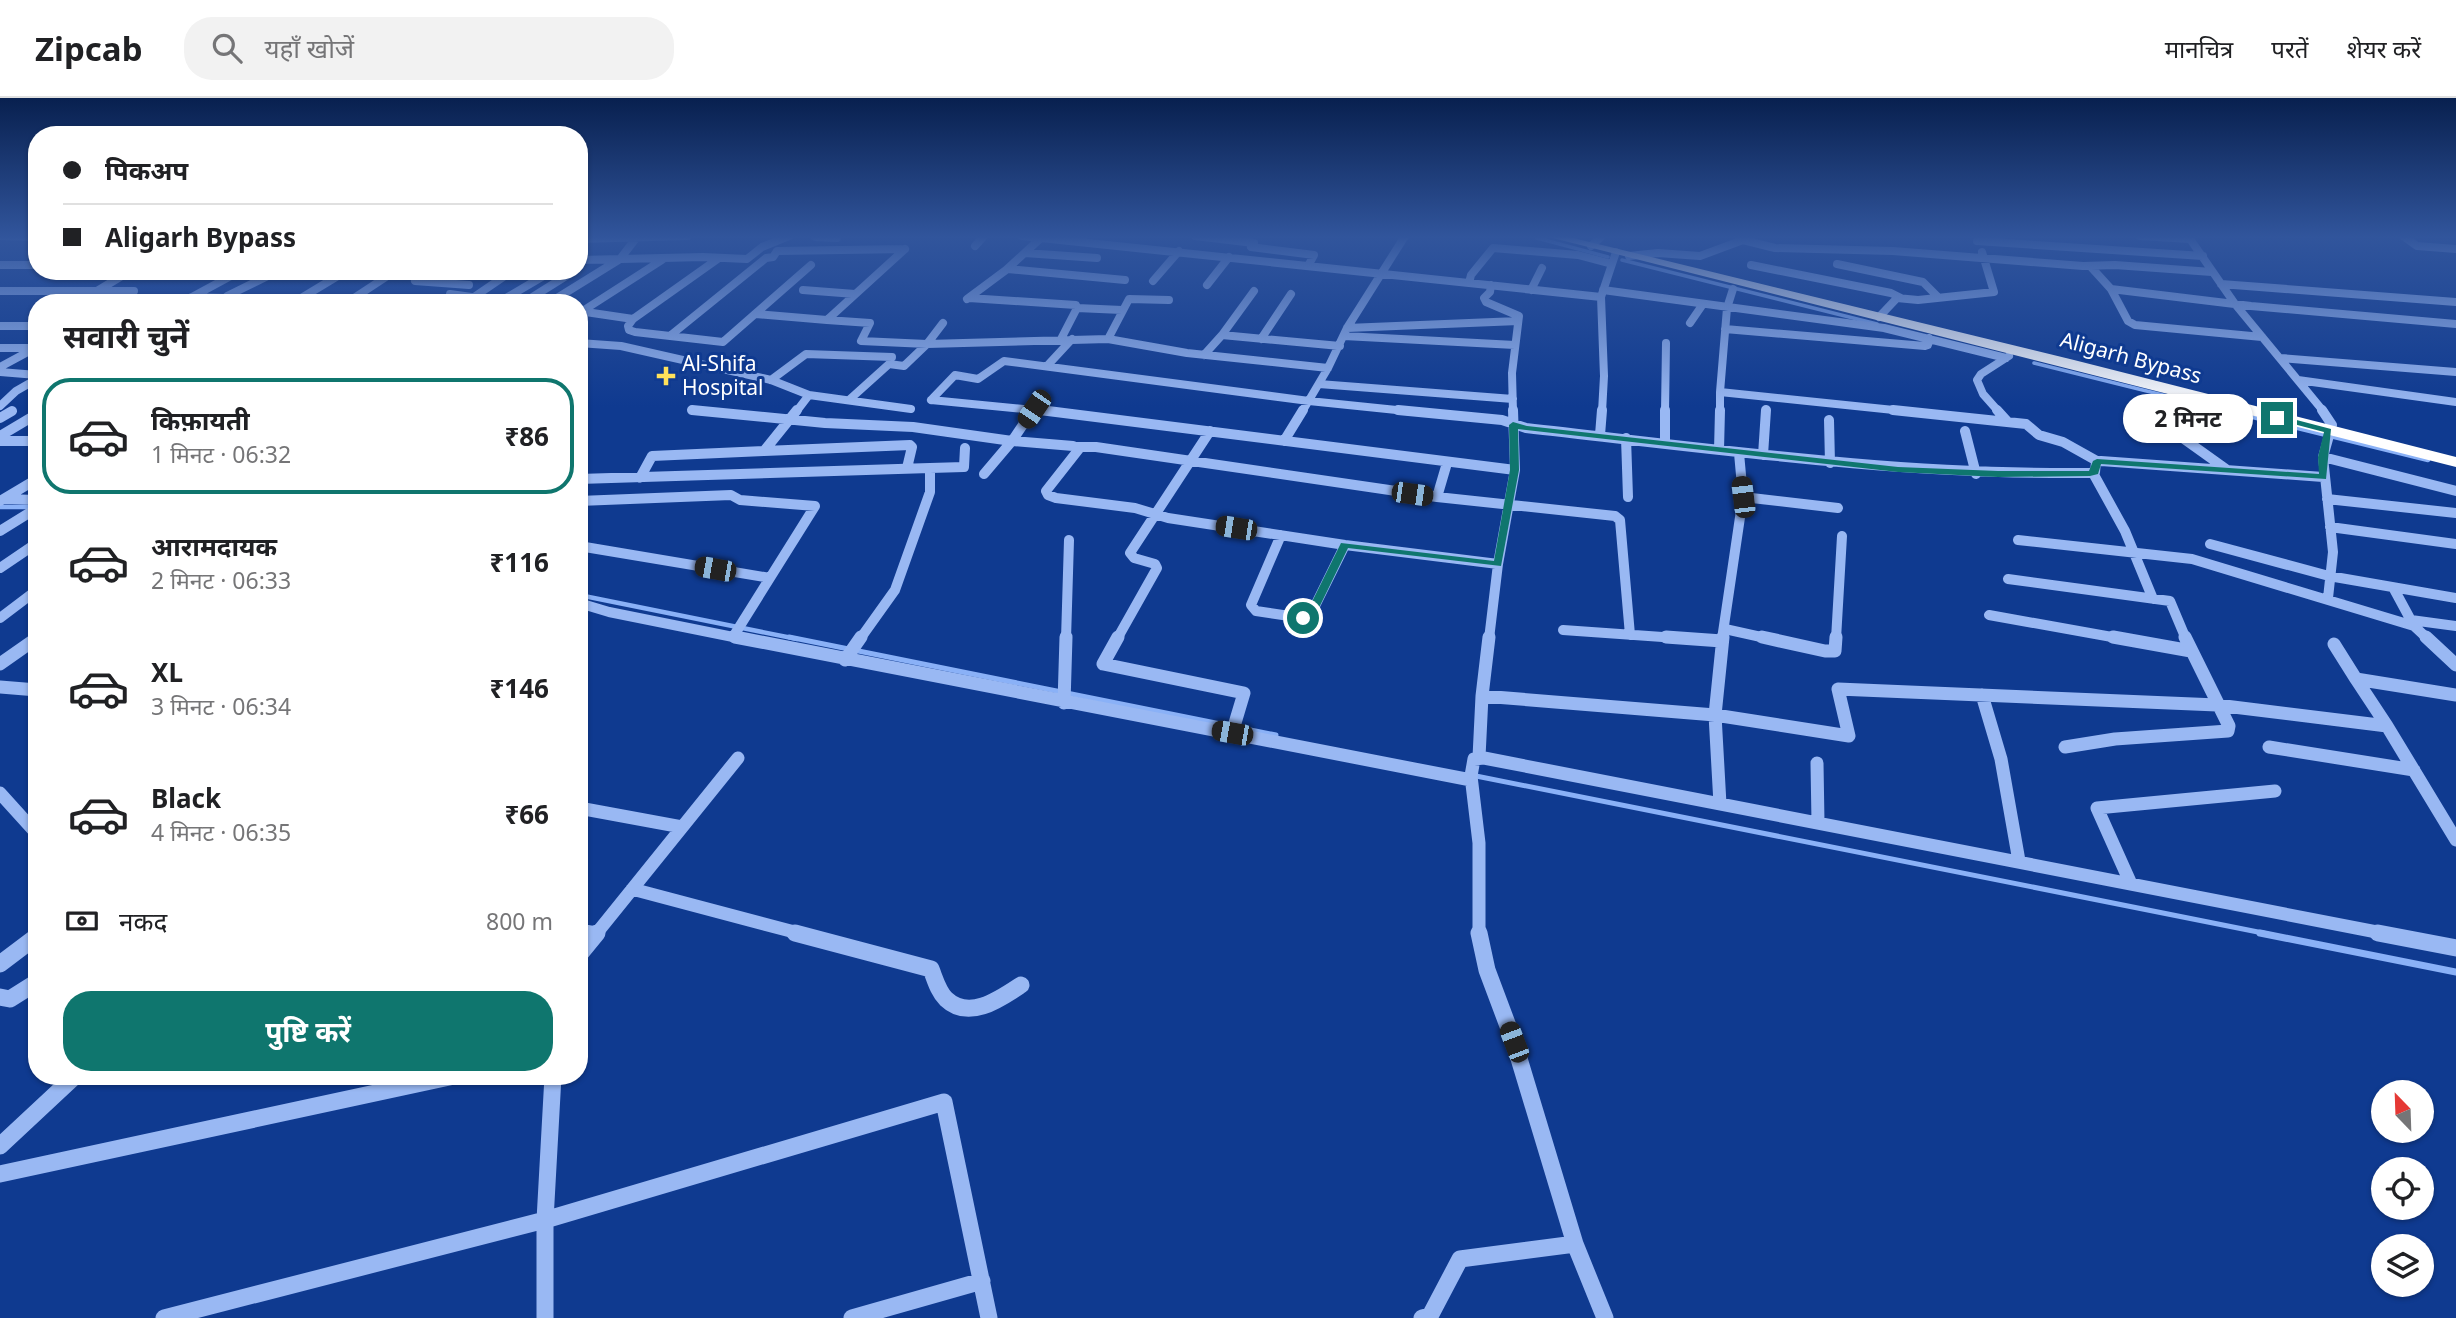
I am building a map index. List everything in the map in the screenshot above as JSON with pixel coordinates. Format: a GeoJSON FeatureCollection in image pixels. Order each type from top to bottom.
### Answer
{"type":"FeatureCollection","features":[{"type":"Feature","properties":{"kind":"highway","name":"Aligarh Bypass"},"geometry":{"type":"LineString","coordinates":[[1775,293],[1879,317],[2012,354],[2327,434],[2456,462]]}},
{"type":"Feature","properties":{"kind":"street"},"geometry":{"type":"LineString","coordinates":[[588,306],[607,293]]}},
{"type":"Feature","properties":{"kind":"street"},"geometry":{"type":"LineString","coordinates":[[669,293],[633,318],[628,326],[629,330],[723,342],[780,293]]}},
{"type":"Feature","properties":{"kind":"street"},"geometry":{"type":"LineString","coordinates":[[671,335],[723,293]]}},
{"type":"Feature","properties":{"kind":"street"},"geometry":{"type":"LineString","coordinates":[[841,293],[855,294]]}},
{"type":"Feature","properties":{"kind":"street"},"geometry":{"type":"LineString","coordinates":[[976,293],[966,300],[1072,304],[1077,308],[1122,310]]}},
{"type":"Feature","properties":{"kind":"street"},"geometry":{"type":"LineString","coordinates":[[1204,355],[1253,293]]}},
{"type":"Feature","properties":{"kind":"street"},"geometry":{"type":"LineString","coordinates":[[1284,441],[1369,293]]}},
{"type":"Feature","properties":{"kind":"street"},"geometry":{"type":"LineString","coordinates":[[1489,293],[1483,298],[1486,302],[1517,314],[1518,321],[1513,399],[1515,470],[1511,504],[1498,564],[1473,769],[1479,843],[1479,938],[1487,970],[1514,1042],[1575,1244],[1605,1318]]}},
{"type":"Feature","properties":{"kind":"street"},"geometry":{"type":"LineString","coordinates":[[1600,435],[1604,376],[1602,293],[1842,322],[2012,354]]}},
{"type":"Feature","properties":{"kind":"street"},"geometry":{"type":"LineString","coordinates":[[1719,450],[1720,393],[1727,308],[1731,293]]}},
{"type":"Feature","properties":{"kind":"street"},"geometry":{"type":"LineString","coordinates":[[1891,293],[1901,298],[1918,300],[1981,293]]}},
{"type":"Feature","properties":{"kind":"street"},"geometry":{"type":"LineString","coordinates":[[1934,293],[1937,296]]}},
{"type":"Feature","properties":{"kind":"street"},"geometry":{"type":"LineString","coordinates":[[2113,293],[2127,321],[2135,325],[2184,332],[2262,337]]}},
{"type":"Feature","properties":{"kind":"street"},"geometry":{"type":"LineString","coordinates":[[2144,293],[2456,324]]}},
{"type":"Feature","properties":{"kind":"street"},"geometry":{"type":"LineString","coordinates":[[2227,293],[2330,419],[2332,425],[2327,434],[2323,457],[2333,552],[2328,598]]}},
{"type":"Feature","properties":{"kind":"street"},"geometry":{"type":"LineString","coordinates":[[2336,293],[2456,302]]}},
{"type":"Feature","properties":{"kind":"street"},"geometry":{"type":"LineString","coordinates":[[827,320],[855,294]]}},
{"type":"Feature","properties":{"kind":"street"},"geometry":{"type":"LineString","coordinates":[[1261,339],[1291,295]]}},
{"type":"Feature","properties":{"kind":"street"},"geometry":{"type":"LineString","coordinates":[[2375,296],[2383,303]]}},
{"type":"Feature","properties":{"kind":"street"},"geometry":{"type":"LineString","coordinates":[[1108,339],[1122,310],[1132,298],[1169,300]]}},
{"type":"Feature","properties":{"kind":"street"},"geometry":{"type":"LineString","coordinates":[[1879,317],[1901,298]]}},
{"type":"Feature","properties":{"kind":"street"},"geometry":{"type":"LineString","coordinates":[[1690,323],[1703,304]]}},
{"type":"Feature","properties":{"kind":"street"},"geometry":{"type":"LineString","coordinates":[[1061,340],[1077,308]]}},
{"type":"Feature","properties":{"kind":"street"},"geometry":{"type":"LineString","coordinates":[[2391,311],[2399,318]]}},
{"type":"Feature","properties":{"kind":"street"},"geometry":{"type":"LineString","coordinates":[[588,312],[633,318]]}},
{"type":"Feature","properties":{"kind":"street"},"geometry":{"type":"LineString","coordinates":[[756,314],[870,323],[861,341],[927,344],[1108,339],[1204,355],[1328,368]]}},
{"type":"Feature","properties":{"kind":"street"},"geometry":{"type":"LineString","coordinates":[[1345,332],[1518,321]]}},
{"type":"Feature","properties":{"kind":"street"},"geometry":{"type":"LineString","coordinates":[[849,400],[889,364],[904,366],[927,344],[943,323]]}},
{"type":"Feature","properties":{"kind":"street"},"geometry":{"type":"LineString","coordinates":[[0,326],[28,326]]}},
{"type":"Feature","properties":{"kind":"street"},"geometry":{"type":"LineString","coordinates":[[1725,329],[1925,346],[1928,345],[1929,338]]}},
{"type":"Feature","properties":{"kind":"street"},"geometry":{"type":"LineString","coordinates":[[1345,332],[1515,345]]}},
{"type":"Feature","properties":{"kind":"street"},"geometry":{"type":"LineString","coordinates":[[1222,335],[1340,346]]}},
{"type":"Feature","properties":{"kind":"street"},"geometry":{"type":"LineString","coordinates":[[1047,366],[1072,339]]}},
{"type":"Feature","properties":{"kind":"street"},"geometry":{"type":"LineString","coordinates":[[588,344],[621,346],[771,380],[809,394],[911,409]]}},
{"type":"Feature","properties":{"kind":"street"},"geometry":{"type":"LineString","coordinates":[[1665,443],[1666,344]]}},
{"type":"Feature","properties":{"kind":"street"},"geometry":{"type":"LineString","coordinates":[[0,348],[28,347]]}},
{"type":"Feature","properties":{"kind":"street"},"geometry":{"type":"LineString","coordinates":[[0,367],[28,351]]}},
{"type":"Feature","properties":{"kind":"street"},"geometry":{"type":"LineString","coordinates":[[2007,421],[1983,394],[1977,380],[1981,374],[2012,354]]}},
{"type":"Feature","properties":{"kind":"street"},"geometry":{"type":"LineString","coordinates":[[771,380],[806,355],[892,357]]}},
{"type":"Feature","properties":{"kind":"street"},"geometry":{"type":"LineString","coordinates":[[2281,358],[2456,372]]}},
{"type":"Feature","properties":{"kind":"street"},"geometry":{"type":"LineString","coordinates":[[1515,470],[1034,409],[931,400],[954,375],[978,379],[1004,361],[1309,401],[1502,420],[1526,428],[1830,463],[1976,474],[2094,473]]}},
{"type":"Feature","properties":{"kind":"street"},"geometry":{"type":"LineString","coordinates":[[0,372],[28,376]]}},
{"type":"Feature","properties":{"kind":"street"},"geometry":{"type":"LineString","coordinates":[[2298,380],[2456,402]]}},
{"type":"Feature","properties":{"kind":"street"},"geometry":{"type":"LineString","coordinates":[[0,406],[28,383]]}},
{"type":"Feature","properties":{"kind":"street"},"geometry":{"type":"LineString","coordinates":[[1319,384],[1513,399]]}},
{"type":"Feature","properties":{"kind":"street"},"geometry":{"type":"LineString","coordinates":[[1720,393],[2029,424],[2039,435],[2063,442],[2097,461],[2323,477]]}},
{"type":"Feature","properties":{"kind":"street"},"geometry":{"type":"LineString","coordinates":[[764,451],[809,394]]}},
{"type":"Feature","properties":{"kind":"street"},"geometry":{"type":"LineString","coordinates":[[984,474],[1012,442],[1034,409]]}},
{"type":"Feature","properties":{"kind":"street"},"geometry":{"type":"LineString","coordinates":[[1763,456],[1766,409]]}},
{"type":"Feature","properties":{"kind":"street"},"geometry":{"type":"LineString","coordinates":[[692,410],[790,419],[842,436],[892,445],[910,445],[912,447],[906,468]]}},
{"type":"Feature","properties":{"kind":"street"},"geometry":{"type":"LineString","coordinates":[[0,418],[12,411]]}},
{"type":"Feature","properties":{"kind":"street"},"geometry":{"type":"LineString","coordinates":[[0,438],[28,420]]}},
{"type":"Feature","properties":{"kind":"street"},"geometry":{"type":"LineString","coordinates":[[1829,421],[1830,463]]}},
{"type":"Feature","properties":{"kind":"street"},"geometry":{"type":"LineString","coordinates":[[2129,421],[2170,429],[2228,470]]}},
{"type":"Feature","properties":{"kind":"street"},"geometry":{"type":"LineString","coordinates":[[892,445],[901,426]]}},
{"type":"Feature","properties":{"kind":"street"},"geometry":{"type":"LineString","coordinates":[[639,478],[652,456],[805,449],[842,436],[901,426],[1012,442],[1096,447],[1437,497],[1618,518],[1630,635]]}},
{"type":"Feature","properties":{"kind":"street"},"geometry":{"type":"LineString","coordinates":[[1210,431],[1130,553],[1134,558],[1155,564],[1157,568],[1103,664],[1244,693],[1232,733]]}},
{"type":"Feature","properties":{"kind":"street"},"geometry":{"type":"LineString","coordinates":[[1965,431],[1976,474]]}},
{"type":"Feature","properties":{"kind":"street"},"geometry":{"type":"LineString","coordinates":[[0,438],[28,440]]}},
{"type":"Feature","properties":{"kind":"street"},"geometry":{"type":"LineString","coordinates":[[1626,438],[1628,497]]}},
{"type":"Feature","properties":{"kind":"street"},"geometry":{"type":"LineString","coordinates":[[1077,447],[1079,452],[1050,485],[1046,491],[1048,495],[1135,508],[1168,518],[1345,545],[1498,564]]}},
{"type":"Feature","properties":{"kind":"street"},"geometry":{"type":"LineString","coordinates":[[588,479],[964,467],[965,448]]}},
{"type":"Feature","properties":{"kind":"street"},"geometry":{"type":"LineString","coordinates":[[798,472],[805,449]]}},
{"type":"Feature","properties":{"kind":"street"},"geometry":{"type":"LineString","coordinates":[[1720,804],[1715,715],[1723,635],[1743,497],[1739,453]]}},
{"type":"Feature","properties":{"kind":"street"},"geometry":{"type":"LineString","coordinates":[[2323,457],[2456,491]]}},
{"type":"Feature","properties":{"kind":"street"},"geometry":{"type":"LineString","coordinates":[[2097,461],[2094,473],[2125,531],[2153,599]]}},
{"type":"Feature","properties":{"kind":"street"},"geometry":{"type":"LineString","coordinates":[[1437,497],[1447,463]]}},
{"type":"Feature","properties":{"kind":"street"},"geometry":{"type":"LineString","coordinates":[[845,660],[895,590],[930,492],[930,468]]}},
{"type":"Feature","properties":{"kind":"street"},"geometry":{"type":"LineString","coordinates":[[1,502],[28,485]]}},
{"type":"Feature","properties":{"kind":"street"},"geometry":{"type":"LineString","coordinates":[[588,501],[731,495],[740,500],[815,506],[733,637]]}},
{"type":"Feature","properties":{"kind":"street"},"geometry":{"type":"LineString","coordinates":[[1743,497],[1838,508]]}},
{"type":"Feature","properties":{"kind":"street"},"geometry":{"type":"LineString","coordinates":[[2327,499],[2456,513]]}},
{"type":"Feature","properties":{"kind":"street"},"geometry":{"type":"LineString","coordinates":[[1,502],[28,500]]}},
{"type":"Feature","properties":{"kind":"street"},"geometry":{"type":"LineString","coordinates":[[1,502],[28,506]]}},
{"type":"Feature","properties":{"kind":"street"},"geometry":{"type":"LineString","coordinates":[[0,531],[28,514]]}},
{"type":"Feature","properties":{"kind":"street"},"geometry":{"type":"LineString","coordinates":[[2330,527],[2456,544]]}},
{"type":"Feature","properties":{"kind":"street"},"geometry":{"type":"LineString","coordinates":[[1281,535],[1251,605],[1256,611],[1303,618],[1310,616],[1345,545]]}},
{"type":"Feature","properties":{"kind":"street"},"geometry":{"type":"LineString","coordinates":[[1563,631],[1630,635],[1723,635],[1825,651],[1835,650],[1842,536]]}},
{"type":"Feature","properties":{"kind":"street"},"geometry":{"type":"LineString","coordinates":[[1064,703],[1069,540]]}},
{"type":"Feature","properties":{"kind":"street"},"geometry":{"type":"LineString","coordinates":[[2018,540],[2192,559],[2412,623],[2456,626]]}},
{"type":"Feature","properties":{"kind":"street"},"geometry":{"type":"LineString","coordinates":[[2210,544],[2329,576],[2456,598]]}},
{"type":"Feature","properties":{"kind":"street"},"geometry":{"type":"LineString","coordinates":[[588,548],[770,578]]}},
{"type":"Feature","properties":{"kind":"street"},"geometry":{"type":"LineString","coordinates":[[0,568],[28,549]]}},
{"type":"Feature","properties":{"kind":"street"},"geometry":{"type":"LineString","coordinates":[[2008,579],[2170,601],[2191,651],[2229,726],[2228,731],[2115,739],[2064,747]]}},
{"type":"Feature","properties":{"kind":"street"},"geometry":{"type":"LineString","coordinates":[[2394,589],[2412,623],[2456,665]]}},
{"type":"Feature","properties":{"kind":"street"},"geometry":{"type":"LineString","coordinates":[[0,618],[28,597]]}},
{"type":"Feature","properties":{"kind":"street"},"geometry":{"type":"LineString","coordinates":[[588,606],[1064,703],[1232,733],[1720,804],[2456,948]]}},
{"type":"Feature","properties":{"kind":"street"},"geometry":{"type":"LineString","coordinates":[[1989,615],[2191,651]]}},
{"type":"Feature","properties":{"kind":"street"},"geometry":{"type":"LineString","coordinates":[[0,664],[28,644]]}},
{"type":"Feature","properties":{"kind":"street"},"geometry":{"type":"LineString","coordinates":[[2334,645],[2456,840]]}},
{"type":"Feature","properties":{"kind":"street"},"geometry":{"type":"LineString","coordinates":[[2357,679],[2456,695]]}},
{"type":"Feature","properties":{"kind":"street"},"geometry":{"type":"LineString","coordinates":[[0,687],[28,689]]}},
{"type":"Feature","properties":{"kind":"street"},"geometry":{"type":"LineString","coordinates":[[1482,696],[1588,707],[1715,715],[1849,736],[1838,689],[2217,705],[2387,726]]}},
{"type":"Feature","properties":{"kind":"street"},"geometry":{"type":"LineString","coordinates":[[1982,695],[2001,760],[2019,861]]}},
{"type":"Feature","properties":{"kind":"street"},"geometry":{"type":"LineString","coordinates":[[2269,747],[2414,770]]}},
{"type":"Feature","properties":{"kind":"street"},"geometry":{"type":"LineString","coordinates":[[588,943],[737,758]]}},
{"type":"Feature","properties":{"kind":"street"},"geometry":{"type":"LineString","coordinates":[[1817,764],[1818,822]]}},
{"type":"Feature","properties":{"kind":"street"},"geometry":{"type":"LineString","coordinates":[[2131,884],[2097,808],[2274,791]]}},
{"type":"Feature","properties":{"kind":"street"},"geometry":{"type":"LineString","coordinates":[[0,793],[28,824]]}},
{"type":"Feature","properties":{"kind":"street"},"geometry":{"type":"LineString","coordinates":[[588,810],[682,827]]}},
{"type":"Feature","properties":{"kind":"street"},"geometry":{"type":"LineString","coordinates":[[632,889],[931,969],[945,999],[960,1007],[987,1007],[1021,985]]}},
{"type":"Feature","properties":{"kind":"street"},"geometry":{"type":"LineString","coordinates":[[588,932],[596,933]]}},
{"type":"Feature","properties":{"kind":"street"},"geometry":{"type":"LineString","coordinates":[[0,964],[28,943]]}},
{"type":"Feature","properties":{"kind":"street"},"geometry":{"type":"LineString","coordinates":[[0,997],[10,999],[28,988]]}},
{"type":"Feature","properties":{"kind":"street"},"geometry":{"type":"LineString","coordinates":[[0,1146],[65,1085]]}},
{"type":"Feature","properties":{"kind":"street"},"geometry":{"type":"LineString","coordinates":[[0,1174],[412,1085]]}},
{"type":"Feature","properties":{"kind":"street"},"geometry":{"type":"LineString","coordinates":[[545,1318],[545,1220],[552,1085]]}},
{"type":"Feature","properties":{"kind":"street"},"geometry":{"type":"LineString","coordinates":[[164,1318],[545,1220],[944,1102],[989,1318]]}},
{"type":"Feature","properties":{"kind":"street"},"geometry":{"type":"LineString","coordinates":[[1422,1318],[1430,1315],[1460,1259],[1575,1244]]}},
{"type":"Feature","properties":{"kind":"street"},"geometry":{"type":"LineString","coordinates":[[852,1318],[982,1281]]}},
{"type":"Feature","properties":{"kind":"waterway"},"geometry":{"type":"LineString","coordinates":[[1753,293],[1877,324]]}},
{"type":"Feature","properties":{"kind":"waterway"},"geometry":{"type":"LineString","coordinates":[[2034,363],[2231,412]]}},
{"type":"Feature","properties":{"kind":"waterway"},"geometry":{"type":"LineString","coordinates":[[2224,410],[2428,460]]}},
{"type":"Feature","properties":{"kind":"waterway"},"geometry":{"type":"LineString","coordinates":[[0,507],[28,507]]}},
{"type":"Feature","properties":{"kind":"waterway"},"geometry":{"type":"LineString","coordinates":[[588,597],[797,639]]}},
{"type":"Feature","properties":{"kind":"waterway"},"geometry":{"type":"LineString","coordinates":[[789,637],[1276,735]]}},
{"type":"Feature","properties":{"kind":"waterway"},"geometry":{"type":"LineString","coordinates":[[1471,775],[2268,934]]}},
{"type":"Feature","properties":{"kind":"waterway"},"geometry":{"type":"LineString","coordinates":[[2260,933],[2456,972]]}},
{"type":"Feature","properties":{"kind":"place","name":"Al-Shifa Hospital"},"geometry":{"type":"Point","coordinates":[666,376]}},
{"type":"Feature","properties":{"kind":"route"},"geometry":{"type":"LineString","coordinates":[[1303,618],[1310,616],[1345,545],[1498,564],[1511,504],[1515,470],[1513,425],[1898,469],[1976,474],[2090,474],[2095,472],[2097,461],[2323,477],[2323,457],[2328,431],[2277,418]]}}]}
